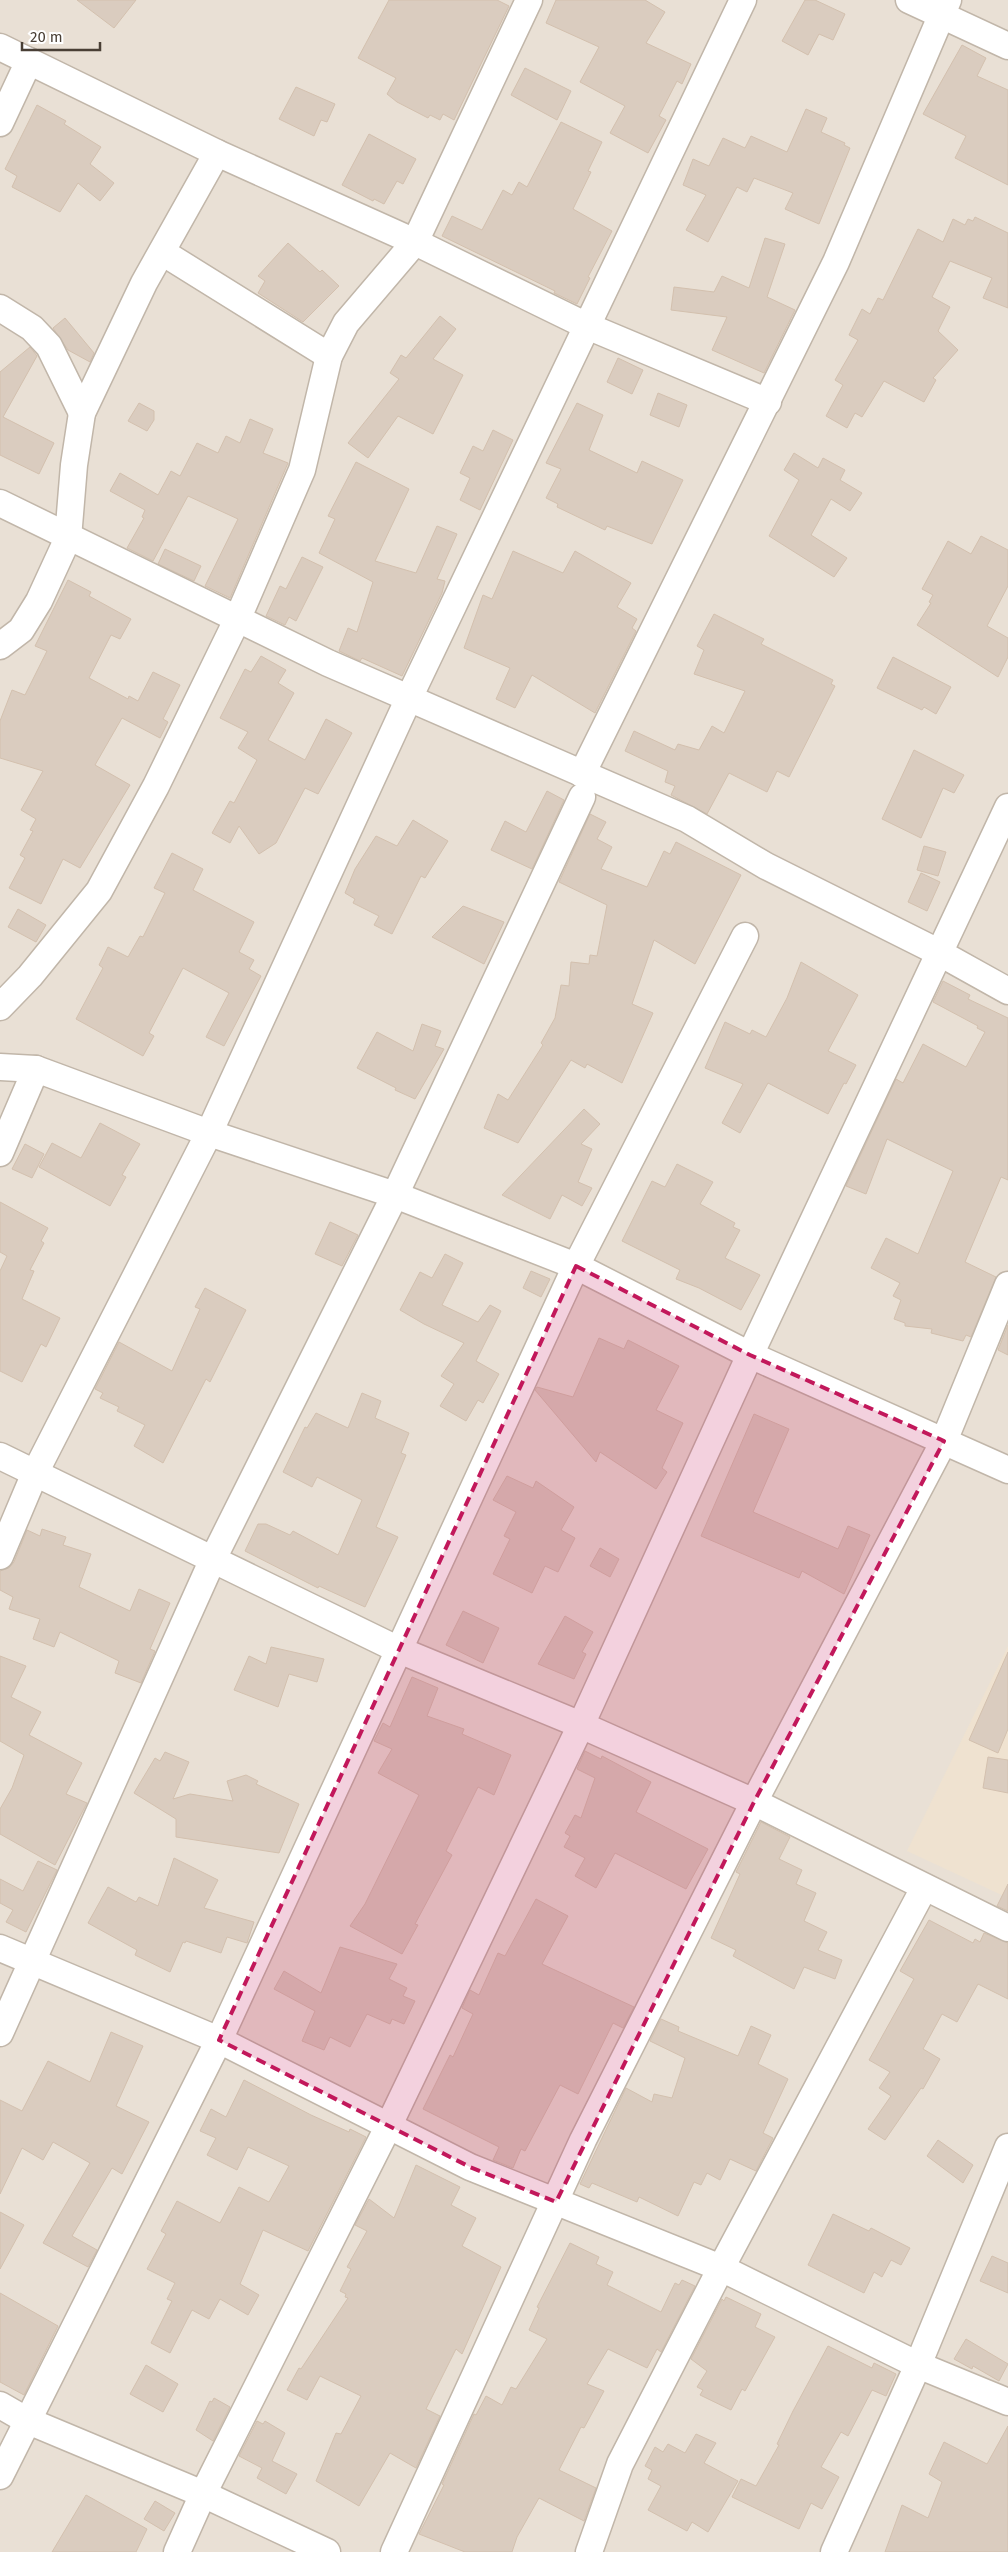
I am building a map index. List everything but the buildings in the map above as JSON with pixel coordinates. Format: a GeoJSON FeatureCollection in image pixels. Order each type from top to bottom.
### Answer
{"type":"FeatureCollection","features":[{"type":"Feature","properties":{"kind":"street"},"geometry":{"type":"LineString","coordinates":[[0,1006],[30,976],[99,891],[156,786],[237,620],[302,470],[329,356],[346,323],[415,242],[530,0]]}},
{"type":"Feature","properties":{"kind":"street"},"geometry":{"type":"LineString","coordinates":[[0,1556],[35,1473],[209,1133],[409,698],[742,0]]}},
{"type":"Feature","properties":{"kind":"street"},"geometry":{"type":"LineString","coordinates":[[909,0],[945,7],[1008,46]]}},
{"type":"Feature","properties":{"kind":"street"},"geometry":{"type":"LineString","coordinates":[[0,2032],[213,1560],[395,1195],[582,786],[836,262],[945,7]]}},
{"type":"Feature","properties":{"kind":"street"},"geometry":{"type":"LineString","coordinates":[[0,47],[217,153],[415,242],[587,326],[768,402]]}},
{"type":"Feature","properties":{"kind":"street"},"geometry":{"type":"LineString","coordinates":[[0,123],[29,61]]}},
{"type":"Feature","properties":{"kind":"street"},"geometry":{"type":"LineString","coordinates":[[0,646],[21,630],[30,616],[39,601],[68,538],[74,465],[82,413],[144,284],[217,153]]}},
{"type":"Feature","properties":{"kind":"street"},"geometry":{"type":"LineString","coordinates":[[162,252],[329,356]]}},
{"type":"Feature","properties":{"kind":"street"},"geometry":{"type":"LineString","coordinates":[[0,308],[32,328],[49,346],[82,413]]}},
{"type":"Feature","properties":{"kind":"street"},"geometry":{"type":"LineString","coordinates":[[0,503],[237,620],[409,698],[582,786],[686,819],[766,866],[938,952],[1008,991]]}},
{"type":"Feature","properties":{"kind":"street"},"geometry":{"type":"LineString","coordinates":[[177,2552],[203,2494],[389,2125],[581,1725],[750,1355],[1008,807]]}},
{"type":"Feature","properties":{"kind":"street"},"geometry":{"type":"LineString","coordinates":[[0,2476],[26,2420],[219,2040],[576,1266],[745,936]]}},
{"type":"Feature","properties":{"kind":"street"},"geometry":{"type":"LineString","coordinates":[[0,1067],[36,1069],[209,1133],[395,1195],[576,1266],[750,1355],[1008,1470]]}},
{"type":"Feature","properties":{"kind":"street"},"geometry":{"type":"LineString","coordinates":[[0,1152],[36,1069]]}},
{"type":"Feature","properties":{"kind":"street"},"geometry":{"type":"LineString","coordinates":[[394,2552],[583,2140],[754,1802],[944,1441],[1008,1285]]}},
{"type":"Feature","properties":{"kind":"street"},"geometry":{"type":"LineString","coordinates":[[0,1456],[399,1650],[581,1725],[754,1802],[1008,1928]]}},
{"type":"Feature","properties":{"kind":"street"},"geometry":{"type":"LineString","coordinates":[[589,2552],[620,2464],[721,2268],[924,1888]]}},
{"type":"Feature","properties":{"kind":"street"},"geometry":{"type":"LineString","coordinates":[[0,1948],[219,2040],[470,2167],[721,2268],[918,2365],[1008,2402]]}},
{"type":"Feature","properties":{"kind":"street"},"geometry":{"type":"LineString","coordinates":[[834,2552],[918,2365],[1008,2147]]}},
{"type":"Feature","properties":{"kind":"street"},"geometry":{"type":"LineString","coordinates":[[0,2405],[26,2420],[203,2494],[327,2552]]}},
{"type":"Feature","properties":{"kind":"highlighted area"},"geometry":{"type":"Polygon","coordinates":[[[576,1266],[750,1355],[944,1441],[754,1802],[556,2202],[470,2167],[219,2040],[576,1266]]]}},
{"type":"Feature","properties":{"kind":"shaded area"},"geometry":{"type":"Polygon","coordinates":[[[0,0],[1008,0],[1008,2552],[0,2552],[0,0]]]}},
{"type":"Feature","properties":{"kind":"shaded area"},"geometry":{"type":"Polygon","coordinates":[[[1008,1646],[1008,1898],[907,1851],[1008,1646]]]}}]}
